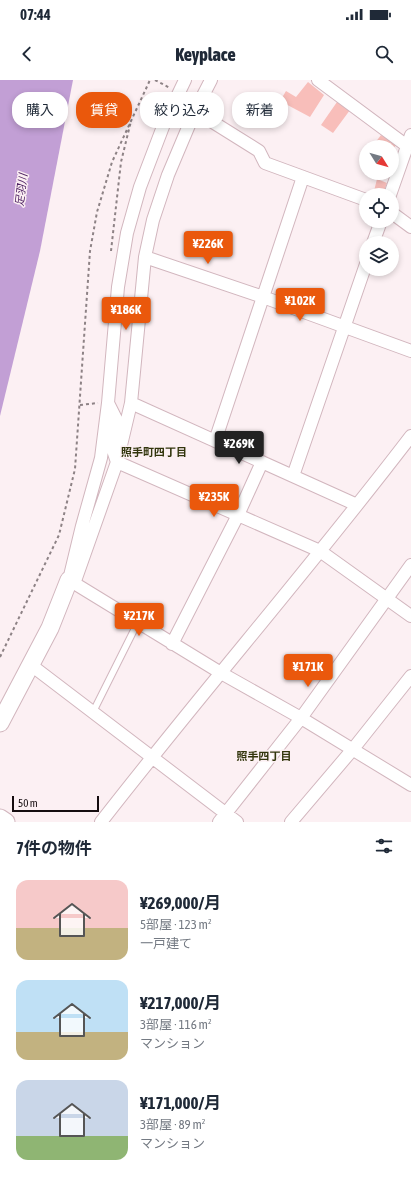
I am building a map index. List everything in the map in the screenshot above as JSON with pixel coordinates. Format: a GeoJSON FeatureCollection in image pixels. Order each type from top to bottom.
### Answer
{"type":"FeatureCollection","features":[{"type":"Feature","properties":{"kind":"street"},"geometry":{"type":"LineString","coordinates":[[72,582],[82,526],[101,458],[108,403],[118,287],[128,233],[140,187],[164,124],[185,80]]}},
{"type":"Feature","properties":{"kind":"street"},"geometry":{"type":"LineString","coordinates":[[205,92],[211,80]]}},
{"type":"Feature","properties":{"kind":"street"},"geometry":{"type":"LineString","coordinates":[[318,80],[409,141],[392,188]]}},
{"type":"Feature","properties":{"kind":"street"},"geometry":{"type":"LineString","coordinates":[[0,723],[31,666],[72,582],[117,462],[131,403],[145,257],[152,220],[168,175],[188,128]]}},
{"type":"Feature","properties":{"kind":"street"},"geometry":{"type":"LineString","coordinates":[[222,128],[259,151],[265,163],[359,197]]}},
{"type":"Feature","properties":{"kind":"street"},"geometry":{"type":"LineString","coordinates":[[215,441],[303,177]]}},
{"type":"Feature","properties":{"kind":"street"},"geometry":{"type":"LineString","coordinates":[[399,218],[411,227]]}},
{"type":"Feature","properties":{"kind":"street"},"geometry":{"type":"LineString","coordinates":[[145,257],[411,350]]}},
{"type":"Feature","properties":{"kind":"street"},"geometry":{"type":"LineString","coordinates":[[293,476],[362,276]]}},
{"type":"Feature","properties":{"kind":"street"},"geometry":{"type":"LineString","coordinates":[[108,403],[116,419],[113,450],[117,462],[320,551],[411,616]]}},
{"type":"Feature","properties":{"kind":"street"},"geometry":{"type":"LineString","coordinates":[[131,403],[357,505]]}},
{"type":"Feature","properties":{"kind":"street"},"geometry":{"type":"LineString","coordinates":[[100,822],[151,757],[221,674],[411,436]]}},
{"type":"Feature","properties":{"kind":"street"},"geometry":{"type":"LineString","coordinates":[[172,644],[238,515],[262,462]]}},
{"type":"Feature","properties":{"kind":"street"},"geometry":{"type":"LineString","coordinates":[[222,818],[301,718],[411,565]]}},
{"type":"Feature","properties":{"kind":"street"},"geometry":{"type":"LineString","coordinates":[[72,582],[221,674],[353,748],[411,785]]}},
{"type":"Feature","properties":{"kind":"street"},"geometry":{"type":"LineString","coordinates":[[31,666],[151,757],[222,818],[237,822]]}},
{"type":"Feature","properties":{"kind":"street"},"geometry":{"type":"LineString","coordinates":[[291,822],[411,676]]}},
{"type":"Feature","properties":{"kind":"street"},"geometry":{"type":"LineString","coordinates":[[0,818],[6,822]]}},
{"type":"Feature","properties":{"kind":"lane"},"geometry":{"type":"LineString","coordinates":[[93,712],[138,622]]}},
{"type":"Feature","properties":{"kind":"path"},"geometry":{"type":"LineString","coordinates":[[132,116],[150,80]]}},
{"type":"Feature","properties":{"kind":"path"},"geometry":{"type":"LineString","coordinates":[[155,80],[162,83]]}},
{"type":"Feature","properties":{"kind":"path"},"geometry":{"type":"LineString","coordinates":[[0,656],[59,535],[75,469],[90,251],[97,212],[112,162],[127,128]]}},
{"type":"Feature","properties":{"kind":"path"},"geometry":{"type":"LineString","coordinates":[[111,252],[121,162],[129,128]]}},
{"type":"Feature","properties":{"kind":"water","name":"足羽川"},"geometry":{"type":"Polygon","coordinates":[[[0,80],[73,80],[68,106],[68,92],[12,92],[12,128],[64,128],[40,251],[0,416],[0,80]]]}},
{"type":"Feature","properties":{"kind":"building"},"geometry":{"type":"Polygon","coordinates":[[[308,82],[324,95],[310,117],[288,105],[288,92],[296,97],[308,82]]]}},
{"type":"Feature","properties":{"kind":"building"},"geometry":{"type":"Polygon","coordinates":[[[337,102],[350,110],[333,133],[321,125],[337,102]]]}},
{"type":"Feature","properties":{"kind":"building"},"geometry":{"type":"Polygon","coordinates":[[[381,135],[388,140],[377,140],[381,135]]]}},
{"type":"Feature","properties":{"kind":"building"},"geometry":{"type":"Polygon","coordinates":[[[377,180],[387,183],[385,188],[375,188],[377,180]]]}},
{"type":"Feature","properties":{"kind":"district","name":"照手町四丁目"},"geometry":{"type":"Point","coordinates":[154,452]}},
{"type":"Feature","properties":{"kind":"district","name":"照手四丁目"},"geometry":{"type":"Point","coordinates":[264,756]}}]}
